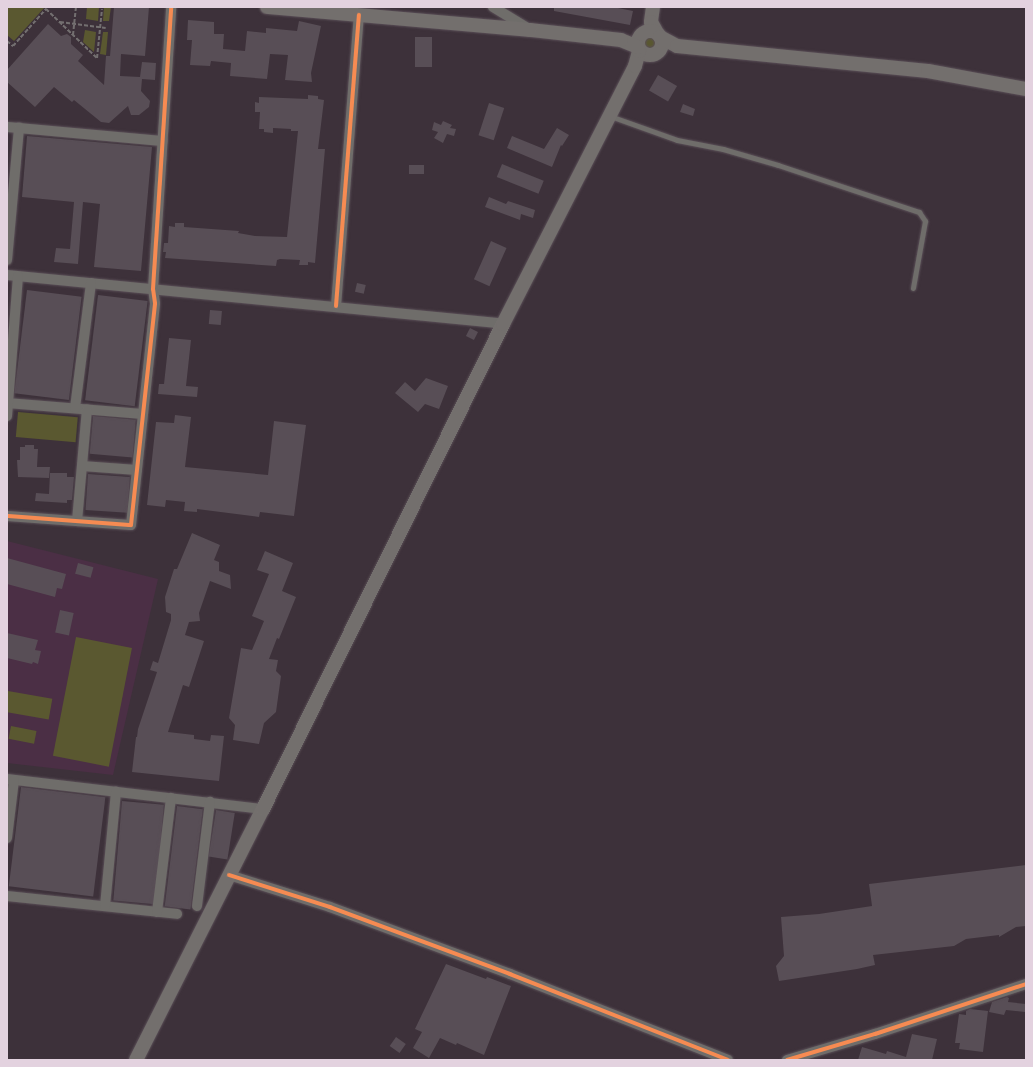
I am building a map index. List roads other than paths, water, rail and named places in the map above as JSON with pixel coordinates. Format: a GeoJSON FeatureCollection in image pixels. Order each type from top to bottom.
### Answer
{"type":"FeatureCollection","features":[{"type":"Feature","properties":{"kind":"main road"},"geometry":{"type":"LineString","coordinates":[[267,7],[327,10],[359,15],[530,30],[621,40],[640,39],[653,31],[677,46]]}},
{"type":"Feature","properties":{"kind":"main road"},"geometry":{"type":"LineString","coordinates":[[632,70],[662,45],[659,35],[651,22],[652,11]]}},
{"type":"Feature","properties":{"kind":"main road"},"geometry":{"type":"LineString","coordinates":[[136,1060],[263,809],[503,324],[637,61],[640,39],[647,26],[652,11]]}},
{"type":"Feature","properties":{"kind":"main road"},"geometry":{"type":"LineString","coordinates":[[640,39],[645,54],[654,53],[677,46],[928,71],[1026,90]]}},
{"type":"Feature","properties":{"kind":"street"},"geometry":{"type":"LineString","coordinates":[[7,516],[131,525],[155,303],[153,290],[171,7]]}},
{"type":"Feature","properties":{"kind":"street"},"geometry":{"type":"LineString","coordinates":[[493,7],[530,30]]}},
{"type":"Feature","properties":{"kind":"street"},"geometry":{"type":"LineString","coordinates":[[336,306],[359,15]]}},
{"type":"Feature","properties":{"kind":"street"},"geometry":{"type":"LineString","coordinates":[[7,127],[162,141]]}},
{"type":"Feature","properties":{"kind":"street"},"geometry":{"type":"LineString","coordinates":[[7,260],[19,128]]}},
{"type":"Feature","properties":{"kind":"street"},"geometry":{"type":"LineString","coordinates":[[7,275],[153,290],[336,306],[503,324]]}},
{"type":"Feature","properties":{"kind":"street"},"geometry":{"type":"LineString","coordinates":[[7,416],[9,354],[18,276]]}},
{"type":"Feature","properties":{"kind":"street"},"geometry":{"type":"LineString","coordinates":[[75,408],[91,283]]}},
{"type":"Feature","properties":{"kind":"street"},"geometry":{"type":"LineString","coordinates":[[8,403],[143,414]]}},
{"type":"Feature","properties":{"kind":"street"},"geometry":{"type":"LineString","coordinates":[[77,521],[87,409]]}},
{"type":"Feature","properties":{"kind":"street"},"geometry":{"type":"LineString","coordinates":[[82,466],[137,470]]}},
{"type":"Feature","properties":{"kind":"street"},"geometry":{"type":"LineString","coordinates":[[7,838],[11,780],[263,809]]}},
{"type":"Feature","properties":{"kind":"street"},"geometry":{"type":"LineString","coordinates":[[105,906],[116,792]]}},
{"type":"Feature","properties":{"kind":"street"},"geometry":{"type":"LineString","coordinates":[[157,912],[171,798]]}},
{"type":"Feature","properties":{"kind":"street"},"geometry":{"type":"LineString","coordinates":[[197,906],[210,802]]}},
{"type":"Feature","properties":{"kind":"street"},"geometry":{"type":"LineString","coordinates":[[230,875],[330,907],[510,974],[728,1060]]}},
{"type":"Feature","properties":{"kind":"street"},"geometry":{"type":"LineString","coordinates":[[7,896],[177,914]]}},
{"type":"Feature","properties":{"kind":"street"},"geometry":{"type":"LineString","coordinates":[[787,1060],[875,1034],[1026,984]]}},
{"type":"Feature","properties":{"kind":"lane"},"geometry":{"type":"LineString","coordinates":[[609,116],[678,140],[723,149],[778,165],[919,212],[925,221],[912,288]]}}]}
